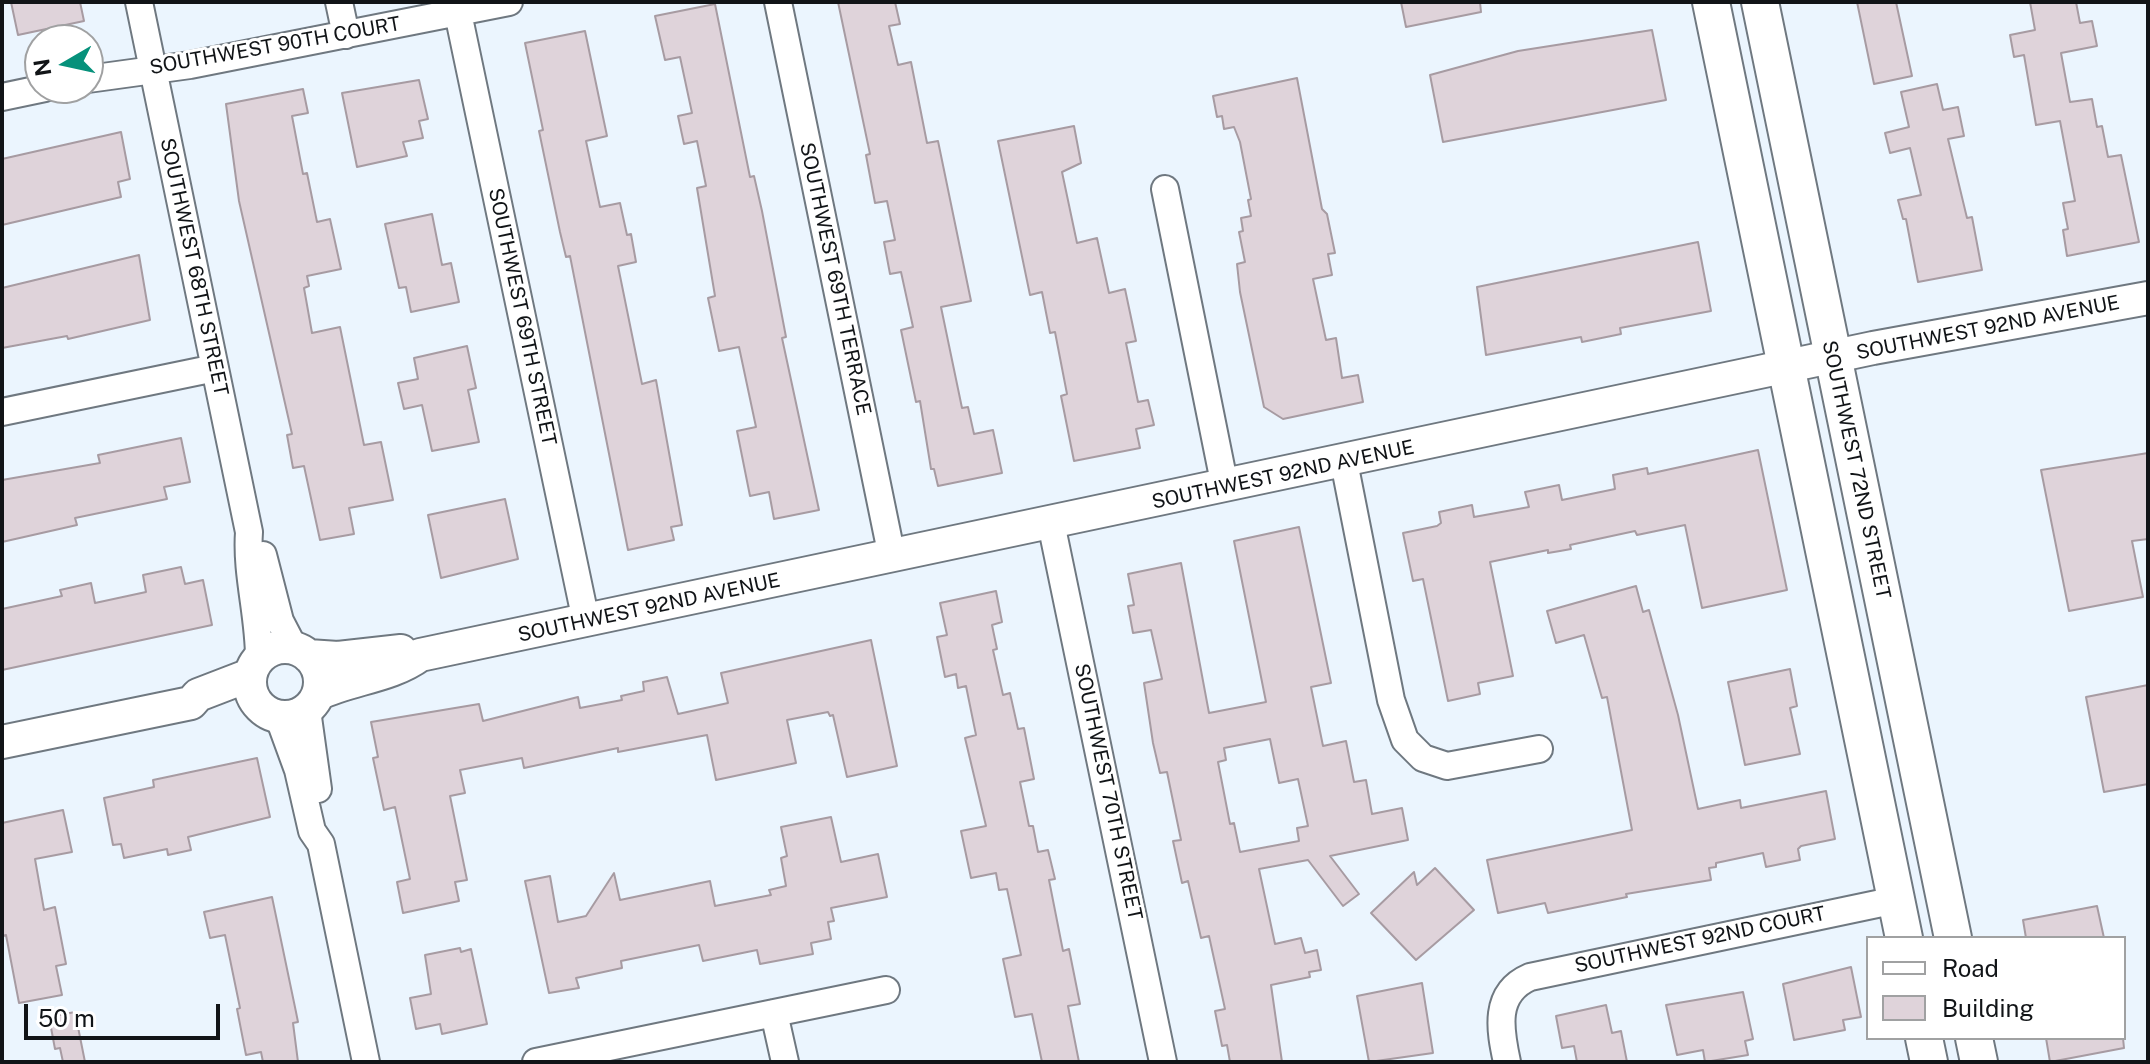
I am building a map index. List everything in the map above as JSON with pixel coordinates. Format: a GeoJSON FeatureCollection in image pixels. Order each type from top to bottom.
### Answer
{"type":"FeatureCollection","features":[{"type":"Feature","properties":{"kind":"main road"},"geometry":{"type":"LineString","coordinates":[[1711,2],[1904,936]]}},
{"type":"Feature","properties":{"kind":"main road","name":"SOUTHWEST 72ND STREET"},"geometry":{"type":"LineString","coordinates":[[1760,2],[1953,936]]}},
{"type":"Feature","properties":{"kind":"main road"},"geometry":{"type":"LineString","coordinates":[[1924,1040],[1929,1062]]}},
{"type":"Feature","properties":{"kind":"main road"},"geometry":{"type":"LineString","coordinates":[[1974,1040],[1979,1062]]}},
{"type":"Feature","properties":{"kind":"street","name":"SOUTHWEST 68TH STREET"},"geometry":{"type":"LineString","coordinates":[[139,2],[249,532],[247,555],[312,831],[321,844],[366,1062]]}},
{"type":"Feature","properties":{"kind":"street"},"geometry":{"type":"LineString","coordinates":[[339,2],[346,35]]}},
{"type":"Feature","properties":{"kind":"street","name":"SOUTHWEST 90TH COURT"},"geometry":{"type":"LineString","coordinates":[[104,76],[190,65],[509,2]]}},
{"type":"Feature","properties":{"kind":"street","name":"SOUTHWEST 69TH TERRACE"},"geometry":{"type":"LineString","coordinates":[[778,2],[892,557]]}},
{"type":"Feature","properties":{"kind":"street","name":"SOUTHWEST 69TH STREET"},"geometry":{"type":"LineString","coordinates":[[458,13],[586,621]]}},
{"type":"Feature","properties":{"kind":"street"},"geometry":{"type":"LineString","coordinates":[[2,97],[24,92]]}},
{"type":"Feature","properties":{"kind":"street"},"geometry":{"type":"LineString","coordinates":[[1165,189],[1225,487]]}},
{"type":"Feature","properties":{"kind":"street","name":"SOUTHWEST 92ND AVENUE"},"geometry":{"type":"LineString","coordinates":[[2,742],[191,703],[201,707],[352,680],[403,667],[420,655],[1833,358],[2148,298]]}},
{"type":"Feature","properties":{"kind":"street"},"geometry":{"type":"LineString","coordinates":[[2,412],[215,368]]}},
{"type":"Feature","properties":{"kind":"street"},"geometry":{"type":"LineString","coordinates":[[1344,462],[1391,700],[1405,740],[1423,758],[1447,766],[1539,749]]}},
{"type":"Feature","properties":{"kind":"street","name":"SOUTHWEST 70TH STREET"},"geometry":{"type":"LineString","coordinates":[[1051,523],[1163,1062]]}},
{"type":"Feature","properties":{"kind":"street","name":"SOUTHWEST 68TH STREET"},"geometry":{"type":"LineString","coordinates":[[249,532],[261,551],[280,621],[301,652]]}},
{"type":"Feature","properties":{"kind":"street","name":"SOUTHWEST 92ND AVENUE"},"geometry":{"type":"LineString","coordinates":[[278,693],[278,647],[338,658],[398,650],[420,655]]}},
{"type":"Feature","properties":{"kind":"street"},"geometry":{"type":"LineString","coordinates":[[278,693],[319,674],[301,652]]}},
{"type":"Feature","properties":{"kind":"street","name":"SOUTHWEST 92ND COURT"},"geometry":{"type":"LineString","coordinates":[[1507,1062],[1500,1021],[1510,992],[1524,980],[1556,970],[1896,900]]}},
{"type":"Feature","properties":{"kind":"street"},"geometry":{"type":"LineString","coordinates":[[536,1062],[886,990]]}},
{"type":"Feature","properties":{"kind":"street"},"geometry":{"type":"LineString","coordinates":[[774,1013],[785,1062]]}},
{"type":"Feature","properties":{"kind":"building"},"geometry":{"type":"Polygon","coordinates":[[[11,2],[80,2],[84,21],[24,24],[24,34],[18,35],[11,2]]]}},
{"type":"Feature","properties":{"kind":"building"},"geometry":{"type":"Polygon","coordinates":[[[838,2],[895,2],[900,24],[889,26],[898,65],[911,62],[927,143],[938,141],[971,301],[941,307],[962,408],[968,407],[974,434],[993,430],[1002,473],[938,486],[934,469],[931,469],[920,401],[916,402],[901,330],[913,327],[901,272],[890,274],[884,242],[895,240],[887,201],[875,203],[866,155],[870,154],[838,2]]]}},
{"type":"Feature","properties":{"kind":"building"},"geometry":{"type":"Polygon","coordinates":[[[1401,2],[1480,2],[1481,12],[1406,27],[1401,2]]]}},
{"type":"Feature","properties":{"kind":"building"},"geometry":{"type":"Polygon","coordinates":[[[1857,2],[1896,2],[1912,76],[1874,84],[1857,2]]]}},
{"type":"Feature","properties":{"kind":"building"},"geometry":{"type":"Polygon","coordinates":[[[2030,2],[2076,2],[2080,23],[2092,21],[2097,46],[2061,53],[2070,102],[2092,99],[2097,127],[2102,126],[2108,157],[2121,155],[2139,242],[2067,256],[2063,230],[2068,229],[2063,203],[2075,201],[2060,121],[2036,125],[2024,55],[2014,57],[2010,35],[2035,30],[2030,2]]]}},
{"type":"Feature","properties":{"kind":"building"},"geometry":{"type":"Polygon","coordinates":[[[715,4],[750,177],[754,176],[762,211],[786,337],[782,338],[819,510],[774,519],[769,492],[750,496],[737,431],[756,427],[739,347],[719,351],[708,298],[715,296],[697,188],[706,186],[697,141],[684,144],[678,116],[692,113],[680,57],[665,60],[655,16],[715,4]]]}},
{"type":"Feature","properties":{"kind":"building"},"geometry":{"type":"Polygon","coordinates":[[[1652,30],[1666,100],[1443,142],[1430,75],[1518,51],[1652,30]]]}},
{"type":"Feature","properties":{"kind":"building"},"geometry":{"type":"Polygon","coordinates":[[[585,31],[607,136],[586,141],[600,207],[620,203],[627,235],[631,234],[636,262],[618,266],[642,384],[656,380],[682,525],[671,527],[674,540],[628,550],[570,256],[566,257],[539,131],[543,130],[525,43],[585,31]]]}},
{"type":"Feature","properties":{"kind":"building"},"geometry":{"type":"Polygon","coordinates":[[[1297,78],[1322,209],[1327,214],[1335,253],[1328,254],[1332,275],[1313,279],[1326,340],[1336,338],[1342,378],[1358,375],[1363,402],[1283,419],[1264,407],[1240,292],[1237,264],[1245,262],[1239,232],[1243,231],[1241,218],[1251,216],[1248,200],[1251,199],[1240,142],[1234,127],[1224,129],[1222,116],[1217,117],[1213,96],[1297,78]]]}},
{"type":"Feature","properties":{"kind":"building"},"geometry":{"type":"Polygon","coordinates":[[[419,80],[428,119],[419,121],[423,138],[403,142],[407,156],[357,167],[342,93],[419,80]]]}},
{"type":"Feature","properties":{"kind":"building"},"geometry":{"type":"Polygon","coordinates":[[[1937,84],[1943,110],[1958,107],[1964,136],[1948,139],[1967,218],[1972,217],[1982,270],[1918,282],[1906,219],[1903,219],[1898,200],[1921,195],[1910,148],[1890,153],[1885,133],[1909,127],[1901,92],[1937,84]]]}},
{"type":"Feature","properties":{"kind":"building"},"geometry":{"type":"Polygon","coordinates":[[[303,89],[308,113],[292,116],[303,174],[307,173],[317,222],[330,219],[341,269],[307,276],[309,286],[304,288],[312,333],[340,327],[364,445],[381,442],[393,500],[349,508],[354,534],[320,540],[304,466],[293,468],[287,435],[292,434],[239,201],[226,104],[303,89]]]}},
{"type":"Feature","properties":{"kind":"building"},"geometry":{"type":"Polygon","coordinates":[[[1074,126],[1081,163],[1062,172],[1077,243],[1097,238],[1109,293],[1125,289],[1136,341],[1126,343],[1138,402],[1148,400],[1154,425],[1136,429],[1140,448],[1074,461],[1061,396],[1067,394],[1055,332],[1050,333],[1042,292],[1030,295],[998,141],[1074,126]]]}},
{"type":"Feature","properties":{"kind":"building"},"geometry":{"type":"Polygon","coordinates":[[[121,132],[130,179],[118,182],[121,197],[2,225],[2,159],[121,132]]]}},
{"type":"Feature","properties":{"kind":"building"},"geometry":{"type":"Polygon","coordinates":[[[432,214],[442,265],[451,263],[459,302],[411,312],[406,287],[399,288],[385,224],[432,214]]]}},
{"type":"Feature","properties":{"kind":"building"},"geometry":{"type":"Polygon","coordinates":[[[1698,242],[1711,311],[1620,328],[1621,334],[1582,342],[1581,337],[1486,355],[1477,287],[1698,242]]]}},
{"type":"Feature","properties":{"kind":"building"},"geometry":{"type":"Polygon","coordinates":[[[139,255],[150,320],[68,339],[67,336],[2,348],[2,288],[139,255]]]}},
{"type":"Feature","properties":{"kind":"building"},"geometry":{"type":"Polygon","coordinates":[[[467,346],[476,388],[468,390],[479,442],[432,451],[422,405],[404,409],[398,383],[418,379],[414,358],[467,346]]]}},
{"type":"Feature","properties":{"kind":"building"},"geometry":{"type":"Polygon","coordinates":[[[181,438],[190,482],[164,487],[167,499],[75,518],[77,525],[2,542],[2,480],[100,463],[98,455],[181,438]]]}},
{"type":"Feature","properties":{"kind":"building"},"geometry":{"type":"Polygon","coordinates":[[[1758,450],[1787,590],[1702,608],[1685,525],[1637,535],[1635,531],[1570,545],[1571,549],[1548,553],[1548,550],[1490,562],[1513,676],[1478,683],[1480,694],[1448,701],[1423,579],[1413,581],[1403,533],[1437,526],[1441,523],[1439,512],[1472,505],[1474,517],[1529,507],[1525,492],[1559,485],[1562,500],[1615,489],[1613,475],[1647,468],[1648,474],[1758,450]]]}},
{"type":"Feature","properties":{"kind":"building"},"geometry":{"type":"Polygon","coordinates":[[[2148,453],[2148,539],[2132,541],[2143,597],[2069,611],[2041,470],[2148,453]]]}},
{"type":"Feature","properties":{"kind":"building"},"geometry":{"type":"Polygon","coordinates":[[[505,499],[518,559],[441,578],[428,515],[505,499]]]}},
{"type":"Feature","properties":{"kind":"building"},"geometry":{"type":"Polygon","coordinates":[[[1299,527],[1331,683],[1311,687],[1323,746],[1346,741],[1354,782],[1366,780],[1372,814],[1402,808],[1408,840],[1330,856],[1359,894],[1343,906],[1308,860],[1259,869],[1275,944],[1301,938],[1305,953],[1317,950],[1321,970],[1309,972],[1310,977],[1271,985],[1282,1062],[1230,1062],[1227,1045],[1222,1046],[1215,1011],[1225,1009],[1209,936],[1201,938],[1188,881],[1182,883],[1173,841],[1181,840],[1167,772],[1160,773],[1153,743],[1144,683],[1162,679],[1151,630],[1133,633],[1128,606],[1134,605],[1128,574],[1181,563],[1209,713],[1266,702],[1234,541],[1299,527]],[[1270,739],[1224,748],[1226,760],[1218,762],[1230,824],[1234,823],[1240,852],[1299,841],[1297,828],[1308,826],[1298,779],[1279,783],[1270,739]]]}},
{"type":"Feature","properties":{"kind":"building"},"geometry":{"type":"Polygon","coordinates":[[[181,567],[185,584],[203,580],[212,625],[2,670],[2,609],[62,596],[60,590],[91,583],[95,603],[146,592],[143,575],[181,567]]]}},
{"type":"Feature","properties":{"kind":"building"},"geometry":{"type":"Polygon","coordinates":[[[1636,586],[1643,612],[1649,610],[1678,715],[1698,809],[1740,800],[1741,808],[1826,791],[1835,839],[1801,846],[1798,849],[1800,860],[1766,867],[1763,853],[1716,863],[1716,867],[1709,868],[1711,880],[1626,894],[1627,897],[1548,913],[1545,903],[1498,913],[1487,860],[1632,830],[1607,697],[1602,698],[1584,635],[1556,643],[1547,611],[1636,586]]]}},
{"type":"Feature","properties":{"kind":"building"},"geometry":{"type":"Polygon","coordinates":[[[996,591],[1002,622],[992,625],[997,649],[993,650],[1003,695],[1010,693],[1018,729],[1024,728],[1034,779],[1020,782],[1038,852],[1048,850],[1055,879],[1049,880],[1063,951],[1069,949],[1080,1004],[1068,1006],[1079,1062],[1042,1062],[1032,1014],[1015,1017],[1003,959],[1021,955],[1007,889],[999,890],[996,873],[971,878],[961,831],[986,826],[965,738],[976,735],[966,686],[958,688],[956,674],[945,677],[937,637],[947,635],[940,603],[996,591]]]}},
{"type":"Feature","properties":{"kind":"building"},"geometry":{"type":"Polygon","coordinates":[[[871,640],[897,766],[847,777],[833,715],[830,716],[828,712],[787,720],[796,763],[716,780],[707,735],[618,752],[618,748],[524,768],[522,758],[460,770],[465,793],[450,796],[467,880],[455,882],[459,901],[403,913],[397,882],[410,879],[395,807],[384,810],[373,758],[378,757],[371,722],[479,704],[483,721],[578,697],[580,708],[622,700],[621,696],[644,691],[643,682],[667,677],[678,714],[728,703],[721,673],[871,640]]]}},
{"type":"Feature","properties":{"kind":"building"},"geometry":{"type":"Polygon","coordinates":[[[1790,669],[1797,706],[1790,708],[1800,754],[1745,765],[1728,682],[1790,669]]]}},
{"type":"Feature","properties":{"kind":"building"},"geometry":{"type":"Polygon","coordinates":[[[2148,685],[2148,784],[2104,792],[2086,697],[2148,685]]]}},
{"type":"Feature","properties":{"kind":"building"},"geometry":{"type":"Polygon","coordinates":[[[257,758],[270,817],[188,837],[191,850],[168,855],[167,849],[124,858],[121,844],[113,845],[104,798],[154,787],[153,780],[257,758]]]}},
{"type":"Feature","properties":{"kind":"building"},"geometry":{"type":"Polygon","coordinates":[[[63,810],[72,852],[35,859],[44,910],[55,907],[66,964],[56,966],[62,995],[19,1003],[6,935],[2,936],[2,823],[63,810]]]}},
{"type":"Feature","properties":{"kind":"building"},"geometry":{"type":"Polygon","coordinates":[[[831,817],[841,862],[878,854],[887,897],[831,908],[834,921],[828,922],[831,939],[811,943],[813,954],[760,964],[757,950],[703,961],[699,945],[621,961],[622,968],[576,978],[579,988],[549,993],[525,881],[550,876],[558,922],[586,916],[614,873],[620,900],[710,881],[715,906],[771,895],[769,890],[786,886],[781,858],[787,856],[781,827],[831,817]]]}},
{"type":"Feature","properties":{"kind":"building"},"geometry":{"type":"Polygon","coordinates":[[[1435,868],[1474,910],[1416,960],[1371,913],[1414,872],[1417,885],[1435,868]]]}},
{"type":"Feature","properties":{"kind":"building"},"geometry":{"type":"Polygon","coordinates":[[[272,897],[298,1022],[293,1023],[298,1062],[263,1062],[261,1052],[246,1055],[225,935],[210,938],[204,912],[272,897]]]}},
{"type":"Feature","properties":{"kind":"building"},"geometry":{"type":"Polygon","coordinates":[[[2097,906],[2104,936],[2026,936],[2023,920],[2097,906]]]}},
{"type":"Feature","properties":{"kind":"building"},"geometry":{"type":"Polygon","coordinates":[[[460,948],[461,952],[471,949],[487,1024],[442,1034],[440,1024],[416,1029],[410,998],[431,994],[425,955],[460,948]]]}},
{"type":"Feature","properties":{"kind":"building"},"geometry":{"type":"Polygon","coordinates":[[[1851,967],[1861,1017],[1843,1020],[1845,1030],[1794,1040],[1783,984],[1851,967]]]}},
{"type":"Feature","properties":{"kind":"building"},"geometry":{"type":"Polygon","coordinates":[[[1422,983],[1433,1053],[1369,1062],[1357,996],[1422,983]]]}},
{"type":"Feature","properties":{"kind":"building"},"geometry":{"type":"Polygon","coordinates":[[[1743,992],[1753,1039],[1745,1041],[1748,1055],[1705,1062],[1703,1050],[1677,1055],[1666,1005],[1743,992]]]}},
{"type":"Feature","properties":{"kind":"building"},"geometry":{"type":"Polygon","coordinates":[[[1606,1005],[1612,1033],[1621,1031],[1627,1062],[1577,1062],[1574,1046],[1562,1048],[1556,1016],[1606,1005]]]}},
{"type":"Feature","properties":{"kind":"building"},"geometry":{"type":"Polygon","coordinates":[[[75,1012],[85,1062],[63,1062],[60,1048],[55,1049],[49,1017],[75,1012]]]}},
{"type":"Feature","properties":{"kind":"building"},"geometry":{"type":"Polygon","coordinates":[[[2046,1040],[2123,1040],[2124,1048],[2050,1062],[2046,1040]]]}}]}
